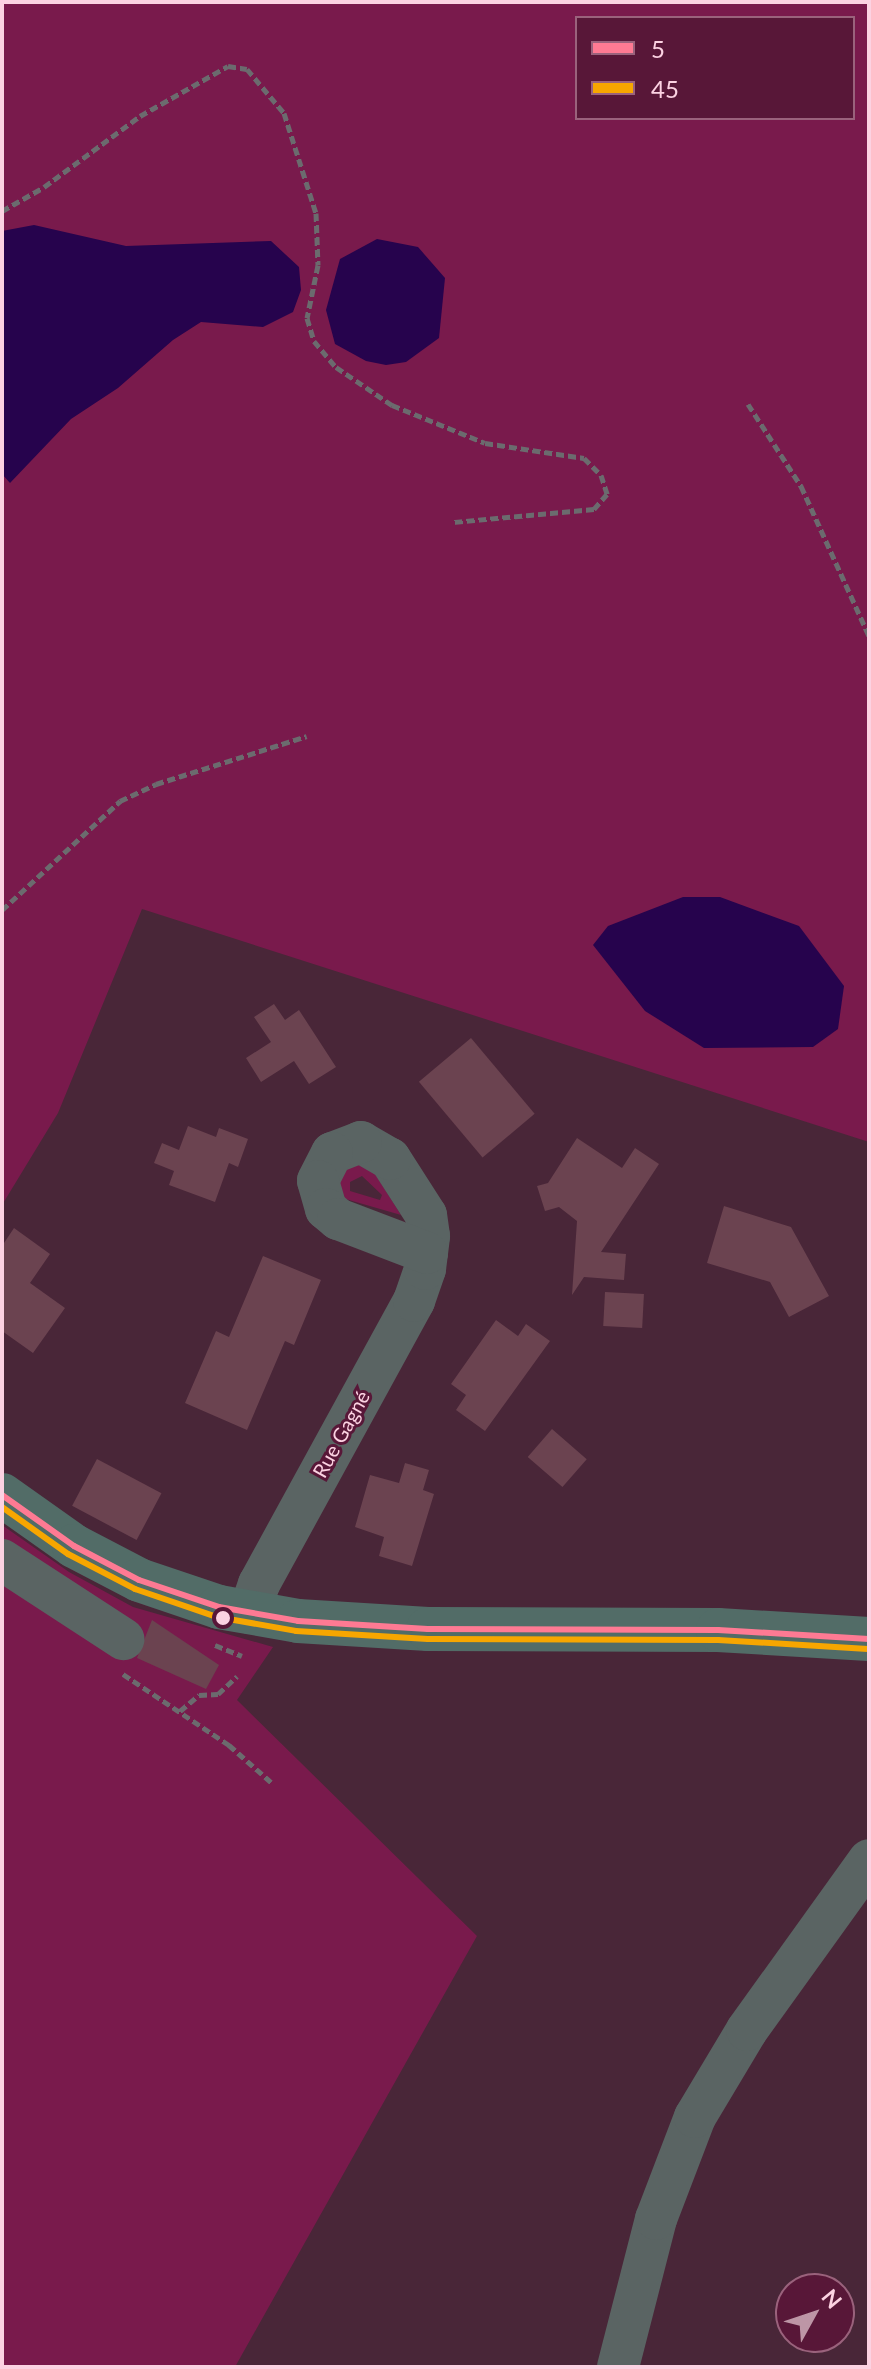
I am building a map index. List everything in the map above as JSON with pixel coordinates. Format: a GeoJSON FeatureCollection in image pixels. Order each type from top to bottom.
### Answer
{"type":"FeatureCollection","features":[{"type":"Feature","properties":{"kind":"main road"},"geometry":{"type":"LineString","coordinates":[[4,1501],[112,1568],[178,1594],[249,1613],[382,1628],[709,1630],[869,1639]]}},
{"type":"Feature","properties":{"kind":"street","name":"Rue Gagné"},"geometry":{"type":"LineString","coordinates":[[249,1613],[259,1584],[414,1301],[427,1253]]}},
{"type":"Feature","properties":{"kind":"street"},"geometry":{"type":"LineString","coordinates":[[2,1560],[120,1654]]}},
{"type":"Feature","properties":{"kind":"street"},"geometry":{"type":"LineString","coordinates":[[618,2367],[656,2219],[695,2117],[747,2030],[869,1860]]}},
{"type":"Feature","properties":{"kind":"path"},"geometry":{"type":"LineString","coordinates":[[2,211],[44,187],[140,116],[228,66],[247,69],[284,113],[316,213],[318,265],[307,318],[314,341],[336,367],[392,405],[485,443],[584,458],[601,475],[607,494],[594,509],[453,522]]}},
{"type":"Feature","properties":{"kind":"path"},"geometry":{"type":"LineString","coordinates":[[748,404],[801,486],[869,636]]}},
{"type":"Feature","properties":{"kind":"path"},"geometry":{"type":"LineString","coordinates":[[2,910],[120,801],[156,784],[307,736]]}},
{"type":"Feature","properties":{"kind":"path"},"geometry":{"type":"LineString","coordinates":[[226,1651],[242,1656]]}},
{"type":"Feature","properties":{"kind":"path"},"geometry":{"type":"LineString","coordinates":[[120,1654],[180,1711],[271,1782]]}},
{"type":"Feature","properties":{"kind":"path"},"geometry":{"type":"LineString","coordinates":[[180,1711],[199,1695],[218,1694],[237,1676]]}},
{"type":"Feature","properties":{"kind":"shaded area"},"geometry":{"type":"Polygon","coordinates":[[[2,2],[869,2],[869,1142],[142,909],[58,1113],[2,1205],[2,2]]]}},
{"type":"Feature","properties":{"kind":"shaded area"},"geometry":{"type":"Polygon","coordinates":[[[34,225],[126,246],[271,241],[299,267],[301,290],[293,312],[263,327],[201,322],[173,340],[118,388],[71,419],[10,483],[2,474],[2,231],[34,225]]]}},
{"type":"Feature","properties":{"kind":"shaded area"},"geometry":{"type":"Polygon","coordinates":[[[377,239],[418,247],[445,278],[439,338],[406,362],[386,365],[366,361],[335,344],[326,310],[340,259],[377,239]]]}},
{"type":"Feature","properties":{"kind":"shaded area"},"geometry":{"type":"Polygon","coordinates":[[[683,897],[720,897],[799,926],[844,986],[838,1029],[813,1047],[704,1048],[645,1011],[593,945],[608,926],[683,897]]]}},
{"type":"Feature","properties":{"kind":"shaded area"},"geometry":{"type":"Polygon","coordinates":[[[356,1162],[372,1169],[401,1215],[342,1198],[338,1174],[356,1162]],[[362,1176],[350,1182],[350,1191],[380,1200],[382,1195],[362,1176]]]}},
{"type":"Feature","properties":{"kind":"shaded area"},"geometry":{"type":"Polygon","coordinates":[[[2,1525],[69,1572],[133,1607],[273,1647],[237,1700],[477,1936],[235,2367],[2,2367],[2,1525]]]}},
{"type":"Feature","properties":{"kind":"building"},"geometry":{"type":"Polygon","coordinates":[[[274,1004],[285,1020],[299,1010],[336,1067],[309,1084],[294,1061],[261,1082],[246,1058],[271,1042],[254,1017],[274,1004]]]}},
{"type":"Feature","properties":{"kind":"building"},"geometry":{"type":"Polygon","coordinates":[[[471,1038],[535,1114],[483,1158],[419,1082],[471,1038]]]}},
{"type":"Feature","properties":{"kind":"building"},"geometry":{"type":"Polygon","coordinates":[[[188,1126],[216,1137],[219,1128],[248,1139],[238,1167],[229,1163],[215,1202],[169,1185],[174,1171],[154,1163],[162,1143],[179,1150],[188,1126]]]}},
{"type":"Feature","properties":{"kind":"building"},"geometry":{"type":"Polygon","coordinates":[[[577,1138],[622,1168],[635,1148],[659,1164],[601,1252],[626,1254],[624,1280],[584,1277],[572,1295],[577,1221],[559,1207],[545,1211],[537,1186],[548,1183],[577,1138]]]}},
{"type":"Feature","properties":{"kind":"building"},"geometry":{"type":"Polygon","coordinates":[[[724,1206],[791,1227],[829,1296],[789,1317],[770,1282],[707,1263],[724,1206]]]}},
{"type":"Feature","properties":{"kind":"building"},"geometry":{"type":"Polygon","coordinates":[[[14,1228],[50,1254],[30,1283],[65,1308],[33,1353],[2,1331],[2,1246],[14,1228]]]}},
{"type":"Feature","properties":{"kind":"building"},"geometry":{"type":"Polygon","coordinates":[[[263,1256],[321,1280],[294,1345],[285,1341],[247,1430],[185,1403],[216,1331],[229,1337],[263,1256]]]}},
{"type":"Feature","properties":{"kind":"building"},"geometry":{"type":"Polygon","coordinates":[[[605,1292],[644,1294],[642,1328],[603,1326],[605,1292]]]}},
{"type":"Feature","properties":{"kind":"building"},"geometry":{"type":"Polygon","coordinates":[[[496,1320],[518,1336],[526,1324],[550,1341],[485,1431],[456,1410],[466,1395],[451,1384],[496,1320]]]}},
{"type":"Feature","properties":{"kind":"building"},"geometry":{"type":"Polygon","coordinates":[[[552,1429],[587,1459],[562,1487],[528,1457],[552,1429]]]}},
{"type":"Feature","properties":{"kind":"building"},"geometry":{"type":"Polygon","coordinates":[[[97,1459],[161,1493],[137,1540],[72,1506],[97,1459]]]}},
{"type":"Feature","properties":{"kind":"building"},"geometry":{"type":"Polygon","coordinates":[[[405,1463],[429,1470],[423,1490],[434,1494],[412,1566],[379,1556],[384,1537],[355,1527],[370,1475],[399,1483],[405,1463]]]}},
{"type":"Feature","properties":{"kind":"building"},"geometry":{"type":"Polygon","coordinates":[[[152,1620],[219,1665],[206,1689],[137,1658],[152,1620]]]}},
{"type":"Feature","properties":{"kind":"transit line","name":"5"},"geometry":{"type":"LineString","coordinates":[[2,1495],[74,1546],[139,1580],[219,1607],[298,1621],[428,1629],[718,1630],[869,1639]]}},
{"type":"Feature","properties":{"kind":"transit line","name":"45"},"geometry":{"type":"LineString","coordinates":[[2,1507],[68,1554],[135,1589],[217,1617],[296,1631],[428,1639],[718,1640],[868,1649]]}}]}
